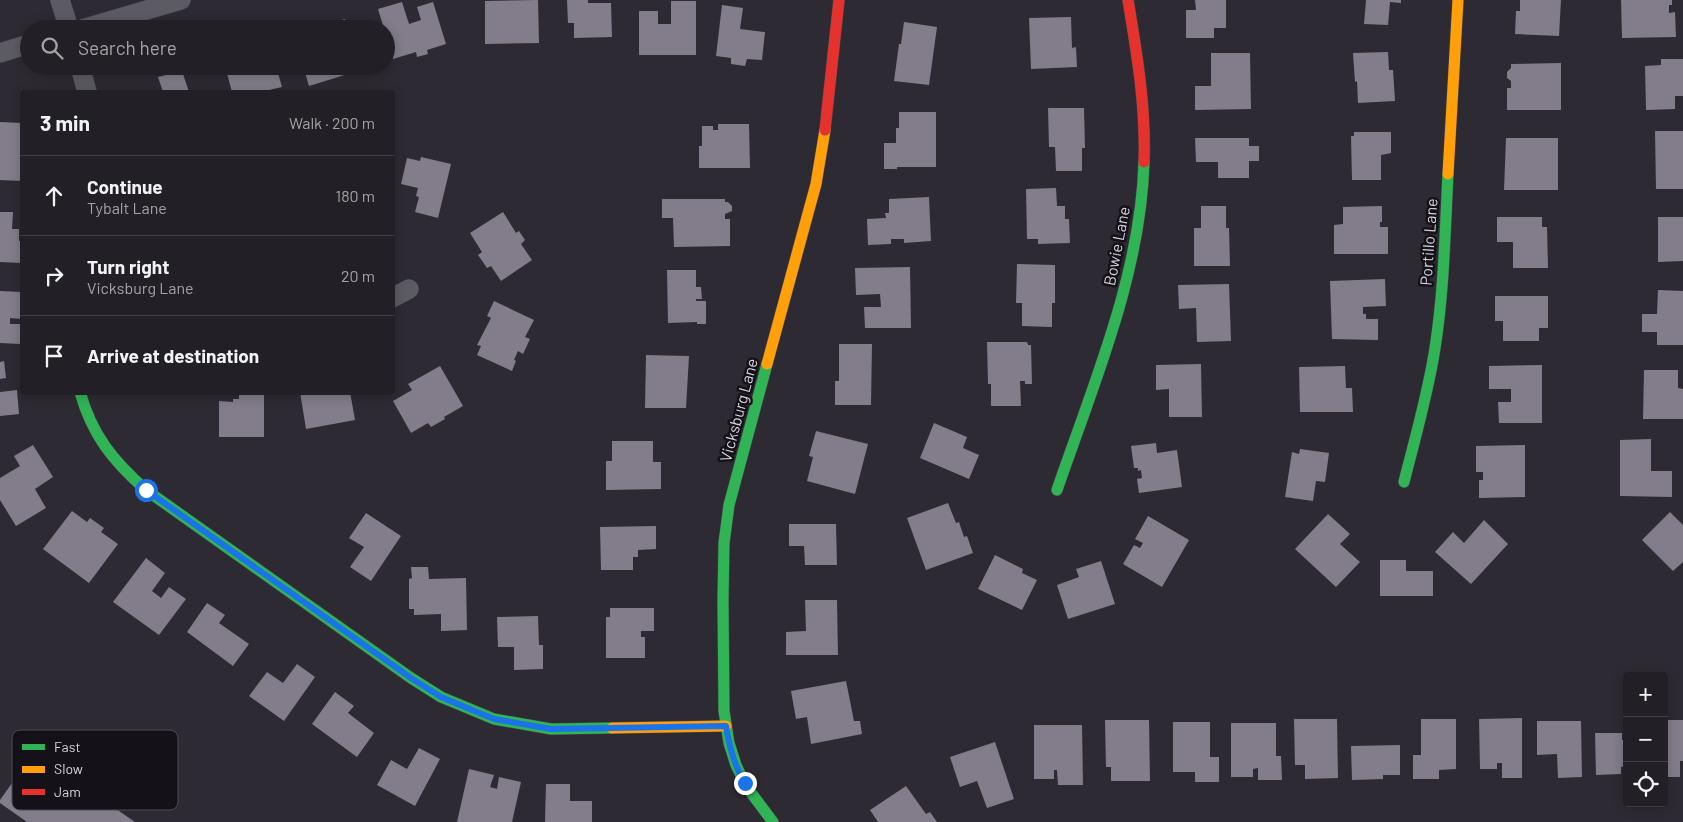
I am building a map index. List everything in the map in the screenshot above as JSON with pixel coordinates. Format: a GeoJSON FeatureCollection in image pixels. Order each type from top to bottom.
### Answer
{"type":"FeatureCollection","features":[{"type":"Feature","properties":{"kind":"street"},"geometry":{"type":"LineString","coordinates":[[60,0],[66,20]]}},
{"type":"Feature","properties":{"kind":"street"},"geometry":{"type":"LineString","coordinates":[[113,20],[181,0]]}},
{"type":"Feature","properties":{"kind":"street","name":"Vicksburg Lane"},"geometry":{"type":"LineString","coordinates":[[773,822],[754,799],[741,777],[729,743],[724,710],[722,571],[728,514],[816,184],[825,132],[839,0]]}},
{"type":"Feature","properties":{"kind":"street","name":"Bowie Lane"},"geometry":{"type":"LineString","coordinates":[[1057,490],[1119,309],[1130,269],[1139,221],[1144,175],[1143,106],[1139,67],[1128,0]]}},
{"type":"Feature","properties":{"kind":"street","name":"Portillo Lane"},"geometry":{"type":"LineString","coordinates":[[1404,482],[1427,393],[1442,290],[1458,0]]}},
{"type":"Feature","properties":{"kind":"street"},"geometry":{"type":"LineString","coordinates":[[0,53],[20,47]]}},
{"type":"Feature","properties":{"kind":"street"},"geometry":{"type":"LineString","coordinates":[[82,75],[86,90]]}},
{"type":"Feature","properties":{"kind":"street"},"geometry":{"type":"LineString","coordinates":[[395,296],[409,289]]}},
{"type":"Feature","properties":{"kind":"street"},"geometry":{"type":"LineString","coordinates":[[81,395],[85,409],[100,440],[112,459],[128,475],[146,490],[395,667],[441,697],[494,719],[551,729],[726,726]]}},
{"type":"Feature","properties":{"kind":"building"},"geometry":{"type":"Polygon","coordinates":[[[538,0],[539,43],[485,44],[485,1],[538,0]]]}},
{"type":"Feature","properties":{"kind":"building"},"geometry":{"type":"Polygon","coordinates":[[[567,0],[588,0],[588,3],[611,3],[612,37],[574,38],[574,23],[568,23],[567,0]]]}},
{"type":"Feature","properties":{"kind":"building"},"geometry":{"type":"Polygon","coordinates":[[[1195,0],[1226,0],[1226,28],[1214,28],[1214,38],[1186,38],[1186,10],[1196,10],[1195,0]]]}},
{"type":"Feature","properties":{"kind":"building"},"geometry":{"type":"Polygon","coordinates":[[[1366,0],[1401,0],[1401,3],[1390,2],[1388,25],[1364,24],[1366,0]]]}},
{"type":"Feature","properties":{"kind":"building"},"geometry":{"type":"Polygon","coordinates":[[[1520,0],[1561,0],[1559,36],[1515,34],[1516,11],[1520,11],[1520,0]]]}},
{"type":"Feature","properties":{"kind":"building"},"geometry":{"type":"Polygon","coordinates":[[[1621,0],[1672,0],[1672,5],[1669,5],[1669,13],[1675,12],[1676,37],[1622,38],[1621,0]]]}},
{"type":"Feature","properties":{"kind":"building"},"geometry":{"type":"Polygon","coordinates":[[[671,1],[696,1],[696,55],[639,55],[639,11],[658,11],[658,24],[671,24],[671,1]]]}},
{"type":"Feature","properties":{"kind":"building"},"geometry":{"type":"Polygon","coordinates":[[[402,2],[409,24],[421,20],[417,7],[433,2],[446,44],[427,50],[428,54],[417,57],[416,52],[395,58],[395,20],[381,20],[378,9],[402,2]]]}},
{"type":"Feature","properties":{"kind":"building"},"geometry":{"type":"Polygon","coordinates":[[[722,5],[743,8],[740,29],[765,32],[762,60],[747,59],[745,66],[731,64],[731,58],[716,56],[722,5]]]}},
{"type":"Feature","properties":{"kind":"building"},"geometry":{"type":"Polygon","coordinates":[[[1071,17],[1072,48],[1076,47],[1077,67],[1031,69],[1029,18],[1071,17]]]}},
{"type":"Feature","properties":{"kind":"building"},"geometry":{"type":"Polygon","coordinates":[[[904,22],[937,27],[929,85],[894,81],[904,22]]]}},
{"type":"Feature","properties":{"kind":"building"},"geometry":{"type":"Polygon","coordinates":[[[1388,52],[1389,70],[1393,70],[1395,101],[1358,103],[1353,53],[1388,52]]]}},
{"type":"Feature","properties":{"kind":"building"},"geometry":{"type":"Polygon","coordinates":[[[1211,53],[1250,53],[1251,109],[1195,110],[1195,86],[1211,86],[1211,53]]]}},
{"type":"Feature","properties":{"kind":"building"},"geometry":{"type":"Polygon","coordinates":[[[1661,59],[1683,59],[1683,96],[1675,96],[1675,109],[1646,110],[1645,66],[1661,65],[1661,59]]]}},
{"type":"Feature","properties":{"kind":"building"},"geometry":{"type":"Polygon","coordinates":[[[1561,63],[1561,110],[1507,110],[1507,88],[1511,88],[1511,81],[1507,78],[1507,72],[1511,68],[1511,64],[1561,63]]]}},
{"type":"Feature","properties":{"kind":"building"},"geometry":{"type":"Polygon","coordinates":[[[183,75],[188,90],[162,90],[158,77],[183,75]]]}},
{"type":"Feature","properties":{"kind":"building"},"geometry":{"type":"Polygon","coordinates":[[[227,75],[279,75],[282,87],[269,90],[231,90],[227,75]]]}},
{"type":"Feature","properties":{"kind":"building"},"geometry":{"type":"Polygon","coordinates":[[[306,75],[345,75],[309,86],[306,75]]]}},
{"type":"Feature","properties":{"kind":"building"},"geometry":{"type":"Polygon","coordinates":[[[1048,108],[1084,108],[1085,148],[1082,148],[1082,171],[1056,171],[1055,147],[1049,147],[1048,108]]]}},
{"type":"Feature","properties":{"kind":"building"},"geometry":{"type":"Polygon","coordinates":[[[899,112],[936,112],[936,167],[884,169],[884,143],[896,143],[896,128],[899,128],[899,112]]]}},
{"type":"Feature","properties":{"kind":"building"},"geometry":{"type":"Polygon","coordinates":[[[0,122],[20,123],[20,181],[0,180],[0,122]]]}},
{"type":"Feature","properties":{"kind":"building"},"geometry":{"type":"Polygon","coordinates":[[[718,124],[749,124],[750,168],[699,168],[699,146],[702,146],[702,126],[713,126],[713,130],[718,130],[718,124]]]}},
{"type":"Feature","properties":{"kind":"building"},"geometry":{"type":"Polygon","coordinates":[[[1655,131],[1683,131],[1683,189],[1656,189],[1655,131]]]}},
{"type":"Feature","properties":{"kind":"building"},"geometry":{"type":"Polygon","coordinates":[[[1354,132],[1391,132],[1391,153],[1381,155],[1381,180],[1352,180],[1351,136],[1354,136],[1354,132]]]}},
{"type":"Feature","properties":{"kind":"building"},"geometry":{"type":"Polygon","coordinates":[[[1195,138],[1249,138],[1249,146],[1259,146],[1259,161],[1249,161],[1249,178],[1218,178],[1218,162],[1196,162],[1195,138]]]}},
{"type":"Feature","properties":{"kind":"building"},"geometry":{"type":"Polygon","coordinates":[[[1506,138],[1558,138],[1558,190],[1504,190],[1506,138]]]}},
{"type":"Feature","properties":{"kind":"building"},"geometry":{"type":"Polygon","coordinates":[[[421,157],[451,164],[438,218],[415,212],[419,197],[416,196],[418,188],[401,184],[407,158],[420,161],[421,157]]]}},
{"type":"Feature","properties":{"kind":"building"},"geometry":{"type":"Polygon","coordinates":[[[1056,188],[1057,206],[1065,206],[1065,219],[1069,219],[1070,243],[1038,244],[1038,239],[1027,239],[1026,189],[1056,188]]]}},
{"type":"Feature","properties":{"kind":"building"},"geometry":{"type":"Polygon","coordinates":[[[929,197],[931,241],[904,243],[904,239],[891,239],[891,244],[868,245],[867,219],[886,218],[885,213],[889,213],[889,199],[929,197]]]}},
{"type":"Feature","properties":{"kind":"building"},"geometry":{"type":"Polygon","coordinates":[[[662,199],[725,199],[725,202],[732,206],[732,211],[725,214],[725,219],[730,219],[730,246],[674,247],[673,218],[662,218],[662,199]]]}},
{"type":"Feature","properties":{"kind":"building"},"geometry":{"type":"Polygon","coordinates":[[[1201,206],[1226,206],[1226,228],[1229,228],[1230,266],[1194,266],[1194,228],[1201,228],[1201,206]]]}},
{"type":"Feature","properties":{"kind":"building"},"geometry":{"type":"Polygon","coordinates":[[[1382,206],[1382,222],[1380,222],[1380,227],[1388,227],[1388,254],[1334,254],[1334,225],[1343,224],[1343,207],[1382,206]]]}},
{"type":"Feature","properties":{"kind":"building"},"geometry":{"type":"Polygon","coordinates":[[[0,212],[13,212],[12,229],[19,229],[20,263],[0,262],[0,212]]]}},
{"type":"Feature","properties":{"kind":"building"},"geometry":{"type":"Polygon","coordinates":[[[503,212],[516,233],[519,231],[525,240],[521,244],[532,260],[501,281],[491,266],[487,268],[478,255],[482,252],[470,233],[503,212]]]}},
{"type":"Feature","properties":{"kind":"building"},"geometry":{"type":"Polygon","coordinates":[[[1497,217],[1542,217],[1542,227],[1547,227],[1548,268],[1513,268],[1513,242],[1497,242],[1497,217]]]}},
{"type":"Feature","properties":{"kind":"building"},"geometry":{"type":"Polygon","coordinates":[[[1658,217],[1683,217],[1683,261],[1658,262],[1658,217]]]}},
{"type":"Feature","properties":{"kind":"building"},"geometry":{"type":"Polygon","coordinates":[[[1017,264],[1055,265],[1055,303],[1052,303],[1052,327],[1022,326],[1022,303],[1016,303],[1017,264]]]}},
{"type":"Feature","properties":{"kind":"building"},"geometry":{"type":"Polygon","coordinates":[[[910,267],[911,328],[865,328],[864,307],[881,307],[880,294],[856,295],[855,268],[910,267]]]}},
{"type":"Feature","properties":{"kind":"building"},"geometry":{"type":"Polygon","coordinates":[[[667,270],[696,270],[696,287],[701,287],[702,299],[696,299],[696,301],[706,301],[706,324],[697,324],[697,322],[668,323],[667,270]]]}},
{"type":"Feature","properties":{"kind":"building"},"geometry":{"type":"Polygon","coordinates":[[[1385,279],[1386,306],[1363,307],[1363,314],[1366,314],[1366,319],[1378,319],[1378,340],[1332,339],[1330,281],[1385,279]]]}},
{"type":"Feature","properties":{"kind":"building"},"geometry":{"type":"Polygon","coordinates":[[[1229,284],[1231,341],[1197,342],[1196,308],[1179,309],[1178,285],[1229,284]]]}},
{"type":"Feature","properties":{"kind":"building"},"geometry":{"type":"Polygon","coordinates":[[[1658,290],[1683,291],[1683,345],[1657,345],[1657,332],[1642,332],[1642,314],[1657,314],[1658,290]]]}},
{"type":"Feature","properties":{"kind":"building"},"geometry":{"type":"Polygon","coordinates":[[[0,291],[20,292],[20,319],[10,318],[10,324],[20,324],[20,344],[0,343],[0,291]]]}},
{"type":"Feature","properties":{"kind":"building"},"geometry":{"type":"Polygon","coordinates":[[[1495,296],[1548,296],[1548,328],[1539,328],[1539,341],[1503,341],[1503,321],[1495,321],[1495,296]]]}},
{"type":"Feature","properties":{"kind":"building"},"geometry":{"type":"Polygon","coordinates":[[[494,301],[534,320],[525,337],[530,339],[523,354],[518,351],[512,371],[477,355],[481,346],[477,345],[491,318],[487,316],[494,301]]]}},
{"type":"Feature","properties":{"kind":"building"},"geometry":{"type":"Polygon","coordinates":[[[987,342],[1027,342],[1028,345],[1031,345],[1032,384],[1025,384],[1025,381],[1020,381],[1021,406],[991,406],[991,384],[988,384],[987,342]]]}},
{"type":"Feature","properties":{"kind":"building"},"geometry":{"type":"Polygon","coordinates":[[[839,344],[872,344],[871,405],[835,405],[835,381],[839,381],[839,344]]]}},
{"type":"Feature","properties":{"kind":"building"},"geometry":{"type":"Polygon","coordinates":[[[646,355],[689,356],[686,408],[645,408],[646,355]]]}},
{"type":"Feature","properties":{"kind":"building"},"geometry":{"type":"Polygon","coordinates":[[[4,361],[6,378],[0,379],[0,362],[4,361]]]}},
{"type":"Feature","properties":{"kind":"building"},"geometry":{"type":"Polygon","coordinates":[[[1201,364],[1202,417],[1169,417],[1169,389],[1156,390],[1156,365],[1201,364]]]}},
{"type":"Feature","properties":{"kind":"building"},"geometry":{"type":"Polygon","coordinates":[[[1542,365],[1542,423],[1499,423],[1498,402],[1511,402],[1511,389],[1489,389],[1489,366],[1542,365]]]}},
{"type":"Feature","properties":{"kind":"building"},"geometry":{"type":"Polygon","coordinates":[[[440,366],[463,406],[431,427],[428,423],[411,433],[393,401],[412,390],[408,384],[440,366]]]}},
{"type":"Feature","properties":{"kind":"building"},"geometry":{"type":"Polygon","coordinates":[[[1345,366],[1346,388],[1352,388],[1353,412],[1300,412],[1299,367],[1345,366]]]}},
{"type":"Feature","properties":{"kind":"building"},"geometry":{"type":"Polygon","coordinates":[[[1644,370],[1678,370],[1678,388],[1683,389],[1683,419],[1643,419],[1644,370]]]}},
{"type":"Feature","properties":{"kind":"building"},"geometry":{"type":"Polygon","coordinates":[[[17,390],[19,414],[0,416],[0,392],[17,390]]]}},
{"type":"Feature","properties":{"kind":"building"},"geometry":{"type":"Polygon","coordinates":[[[239,395],[264,395],[264,437],[219,437],[219,401],[233,402],[233,399],[239,399],[239,395]]]}},
{"type":"Feature","properties":{"kind":"building"},"geometry":{"type":"Polygon","coordinates":[[[300,395],[351,395],[355,420],[306,429],[300,395]]]}},
{"type":"Feature","properties":{"kind":"building"},"geometry":{"type":"Polygon","coordinates":[[[934,423],[967,437],[963,448],[979,455],[969,479],[920,458],[934,423]]]}},
{"type":"Feature","properties":{"kind":"building"},"geometry":{"type":"Polygon","coordinates":[[[816,431],[868,444],[855,494],[807,481],[813,457],[809,456],[816,431]]]}},
{"type":"Feature","properties":{"kind":"building"},"geometry":{"type":"Polygon","coordinates":[[[1651,439],[1651,471],[1672,471],[1672,497],[1620,496],[1620,440],[1651,439]]]}},
{"type":"Feature","properties":{"kind":"building"},"geometry":{"type":"Polygon","coordinates":[[[612,441],[653,441],[653,462],[661,462],[661,489],[606,490],[606,461],[612,461],[612,441]]]}},
{"type":"Feature","properties":{"kind":"building"},"geometry":{"type":"Polygon","coordinates":[[[1156,443],[1157,453],[1177,450],[1182,487],[1139,493],[1137,479],[1142,478],[1141,470],[1138,471],[1138,468],[1134,468],[1131,446],[1156,443]]]}},
{"type":"Feature","properties":{"kind":"building"},"geometry":{"type":"Polygon","coordinates":[[[33,445],[53,477],[35,489],[46,508],[16,526],[0,500],[0,478],[20,466],[14,456],[33,445]]]}},
{"type":"Feature","properties":{"kind":"building"},"geometry":{"type":"Polygon","coordinates":[[[1525,445],[1525,497],[1479,498],[1479,480],[1483,480],[1483,472],[1476,472],[1476,446],[1525,445]]]}},
{"type":"Feature","properties":{"kind":"building"},"geometry":{"type":"Polygon","coordinates":[[[1300,449],[1329,453],[1325,482],[1316,481],[1313,501],[1285,497],[1292,452],[1299,454],[1300,449]]]}},
{"type":"Feature","properties":{"kind":"building"},"geometry":{"type":"Polygon","coordinates":[[[948,503],[956,523],[959,522],[964,537],[967,536],[973,553],[926,570],[907,518],[948,503]]]}},
{"type":"Feature","properties":{"kind":"building"},"geometry":{"type":"Polygon","coordinates":[[[72,511],[87,522],[90,518],[104,528],[101,532],[118,544],[89,583],[43,549],[72,511]]]}},
{"type":"Feature","properties":{"kind":"building"},"geometry":{"type":"Polygon","coordinates":[[[1670,512],[1683,525],[1683,562],[1673,571],[1642,540],[1670,512]]]}},
{"type":"Feature","properties":{"kind":"building"},"geometry":{"type":"Polygon","coordinates":[[[366,513],[401,536],[371,581],[350,567],[364,547],[349,538],[366,513]]]}},
{"type":"Feature","properties":{"kind":"building"},"geometry":{"type":"Polygon","coordinates":[[[1328,514],[1350,534],[1340,544],[1360,562],[1336,587],[1295,549],[1328,514]]]}},
{"type":"Feature","properties":{"kind":"building"},"geometry":{"type":"Polygon","coordinates":[[[1148,516],[1189,540],[1162,587],[1123,564],[1134,545],[1140,548],[1143,543],[1135,539],[1148,516]]]}},
{"type":"Feature","properties":{"kind":"building"},"geometry":{"type":"Polygon","coordinates":[[[1484,520],[1508,544],[1471,584],[1435,552],[1453,532],[1464,543],[1484,520]]]}},
{"type":"Feature","properties":{"kind":"building"},"geometry":{"type":"Polygon","coordinates":[[[789,524],[836,524],[837,565],[805,565],[804,546],[789,546],[789,524]]]}},
{"type":"Feature","properties":{"kind":"building"},"geometry":{"type":"Polygon","coordinates":[[[656,526],[656,549],[638,550],[638,557],[633,557],[633,570],[601,570],[600,527],[656,526]]]}},
{"type":"Feature","properties":{"kind":"building"},"geometry":{"type":"Polygon","coordinates":[[[995,555],[1023,569],[1022,573],[1037,580],[1022,610],[978,589],[995,555]]]}},
{"type":"Feature","properties":{"kind":"building"},"geometry":{"type":"Polygon","coordinates":[[[146,558],[165,573],[152,591],[161,598],[169,587],[186,599],[159,635],[113,602],[146,558]]]}},
{"type":"Feature","properties":{"kind":"building"},"geometry":{"type":"Polygon","coordinates":[[[1380,560],[1406,560],[1406,571],[1433,571],[1433,596],[1380,596],[1380,560]]]}},
{"type":"Feature","properties":{"kind":"building"},"geometry":{"type":"Polygon","coordinates":[[[1101,561],[1115,604],[1068,619],[1057,585],[1079,577],[1076,569],[1101,561]]]}},
{"type":"Feature","properties":{"kind":"building"},"geometry":{"type":"Polygon","coordinates":[[[411,567],[428,567],[429,579],[466,578],[467,630],[441,631],[441,614],[414,615],[414,609],[409,609],[409,579],[412,578],[411,567]]]}},
{"type":"Feature","properties":{"kind":"building"},"geometry":{"type":"Polygon","coordinates":[[[805,600],[837,600],[838,655],[786,655],[786,632],[806,631],[805,600]]]}},
{"type":"Feature","properties":{"kind":"building"},"geometry":{"type":"Polygon","coordinates":[[[207,603],[225,615],[219,623],[249,644],[233,666],[187,632],[207,603]]]}},
{"type":"Feature","properties":{"kind":"building"},"geometry":{"type":"Polygon","coordinates":[[[610,608],[654,608],[654,631],[641,631],[641,637],[645,637],[645,658],[606,658],[606,617],[610,617],[610,608]]]}},
{"type":"Feature","properties":{"kind":"building"},"geometry":{"type":"Polygon","coordinates":[[[538,616],[539,645],[543,645],[543,669],[514,670],[514,647],[498,647],[497,617],[538,616]]]}},
{"type":"Feature","properties":{"kind":"building"},"geometry":{"type":"Polygon","coordinates":[[[297,664],[315,677],[284,721],[249,696],[267,672],[283,683],[297,664]]]}},
{"type":"Feature","properties":{"kind":"building"},"geometry":{"type":"Polygon","coordinates":[[[846,681],[854,721],[860,721],[862,734],[811,744],[807,717],[796,719],[791,691],[846,681]]]}},
{"type":"Feature","properties":{"kind":"building"},"geometry":{"type":"Polygon","coordinates":[[[335,692],[354,706],[348,713],[374,733],[357,757],[312,724],[335,692]]]}},
{"type":"Feature","properties":{"kind":"building"},"geometry":{"type":"Polygon","coordinates":[[[1522,718],[1522,778],[1502,778],[1502,763],[1497,763],[1497,769],[1480,769],[1479,719],[1522,718]]]}},
{"type":"Feature","properties":{"kind":"building"},"geometry":{"type":"Polygon","coordinates":[[[1294,719],[1337,719],[1338,778],[1305,779],[1305,765],[1295,765],[1294,719]]]}},
{"type":"Feature","properties":{"kind":"building"},"geometry":{"type":"Polygon","coordinates":[[[1421,719],[1456,719],[1456,769],[1439,770],[1439,779],[1413,779],[1413,755],[1421,755],[1421,719]]]}},
{"type":"Feature","properties":{"kind":"building"},"geometry":{"type":"Polygon","coordinates":[[[1105,720],[1149,720],[1150,781],[1111,781],[1111,767],[1106,767],[1105,720]]]}},
{"type":"Feature","properties":{"kind":"building"},"geometry":{"type":"Polygon","coordinates":[[[1668,720],[1683,720],[1683,761],[1680,761],[1680,777],[1668,777],[1668,720]]]}},
{"type":"Feature","properties":{"kind":"building"},"geometry":{"type":"Polygon","coordinates":[[[1537,721],[1581,721],[1582,777],[1558,778],[1557,754],[1537,755],[1537,721]]]}},
{"type":"Feature","properties":{"kind":"building"},"geometry":{"type":"Polygon","coordinates":[[[1173,722],[1210,722],[1210,757],[1219,757],[1219,782],[1195,782],[1195,772],[1173,772],[1173,722]]]}},
{"type":"Feature","properties":{"kind":"building"},"geometry":{"type":"Polygon","coordinates":[[[1231,723],[1276,723],[1276,756],[1281,756],[1282,780],[1258,780],[1258,768],[1253,769],[1253,777],[1231,777],[1231,723]]]}},
{"type":"Feature","properties":{"kind":"building"},"geometry":{"type":"Polygon","coordinates":[[[1034,725],[1082,725],[1083,785],[1058,785],[1057,770],[1054,770],[1054,779],[1034,779],[1034,725]]]}},
{"type":"Feature","properties":{"kind":"building"},"geometry":{"type":"Polygon","coordinates":[[[1595,733],[1622,733],[1623,767],[1621,767],[1621,774],[1596,775],[1595,733]]]}},
{"type":"Feature","properties":{"kind":"building"},"geometry":{"type":"Polygon","coordinates":[[[995,742],[1014,799],[987,808],[977,781],[960,787],[950,757],[995,742]]]}},
{"type":"Feature","properties":{"kind":"building"},"geometry":{"type":"Polygon","coordinates":[[[1400,745],[1400,775],[1383,775],[1383,779],[1352,780],[1351,746],[1400,745]]]}},
{"type":"Feature","properties":{"kind":"building"},"geometry":{"type":"Polygon","coordinates":[[[419,748],[440,759],[415,806],[377,785],[391,760],[407,769],[419,748]]]}},
{"type":"Feature","properties":{"kind":"building"},"geometry":{"type":"Polygon","coordinates":[[[469,769],[494,775],[490,787],[497,789],[499,777],[521,782],[512,822],[457,822],[469,769]]]}},
{"type":"Feature","properties":{"kind":"building"},"geometry":{"type":"Polygon","coordinates":[[[12,783],[12,810],[118,810],[135,822],[27,822],[0,803],[0,800],[12,783]]]}},
{"type":"Feature","properties":{"kind":"building"},"geometry":{"type":"Polygon","coordinates":[[[546,784],[570,784],[570,801],[592,801],[592,822],[545,822],[546,784]]]}},
{"type":"Feature","properties":{"kind":"building"},"geometry":{"type":"Polygon","coordinates":[[[906,786],[926,814],[930,812],[937,822],[878,822],[870,810],[906,786]]]}},
{"type":"Feature","properties":{"kind":"traffic: fast"},"geometry":{"type":"LineString","coordinates":[[1057,490],[1100,370],[1125,287],[1141,204],[1144,162]]}},
{"type":"Feature","properties":{"kind":"traffic: fast"},"geometry":{"type":"LineString","coordinates":[[1404,482],[1425,399],[1435,348],[1442,283],[1448,174]]}},
{"type":"Feature","properties":{"kind":"traffic: fast"},"geometry":{"type":"LineString","coordinates":[[767,364],[729,505],[724,543],[724,711],[729,743],[736,765],[746,786],[773,822]]}},
{"type":"Feature","properties":{"kind":"traffic: fast"},"geometry":{"type":"LineString","coordinates":[[81,395],[97,434],[105,446],[123,468],[146,490],[411,678],[441,697],[494,719],[551,729],[612,728]]}},
{"type":"Feature","properties":{"kind":"traffic: slow"},"geometry":{"type":"LineString","coordinates":[[1448,174],[1458,0]]}},
{"type":"Feature","properties":{"kind":"traffic: slow"},"geometry":{"type":"LineString","coordinates":[[767,364],[816,184],[825,130]]}},
{"type":"Feature","properties":{"kind":"traffic: slow"},"geometry":{"type":"LineString","coordinates":[[612,728],[726,726]]}},
{"type":"Feature","properties":{"kind":"traffic: jam"},"geometry":{"type":"LineString","coordinates":[[825,130],[839,0]]}},
{"type":"Feature","properties":{"kind":"traffic: jam"},"geometry":{"type":"LineString","coordinates":[[1128,0],[1138,60],[1144,121],[1144,162]]}},
{"type":"Feature","properties":{"kind":"route"},"geometry":{"type":"LineString","coordinates":[[146,490],[411,678],[441,697],[494,719],[551,729],[726,726],[735,763],[745,783]]}}]}
